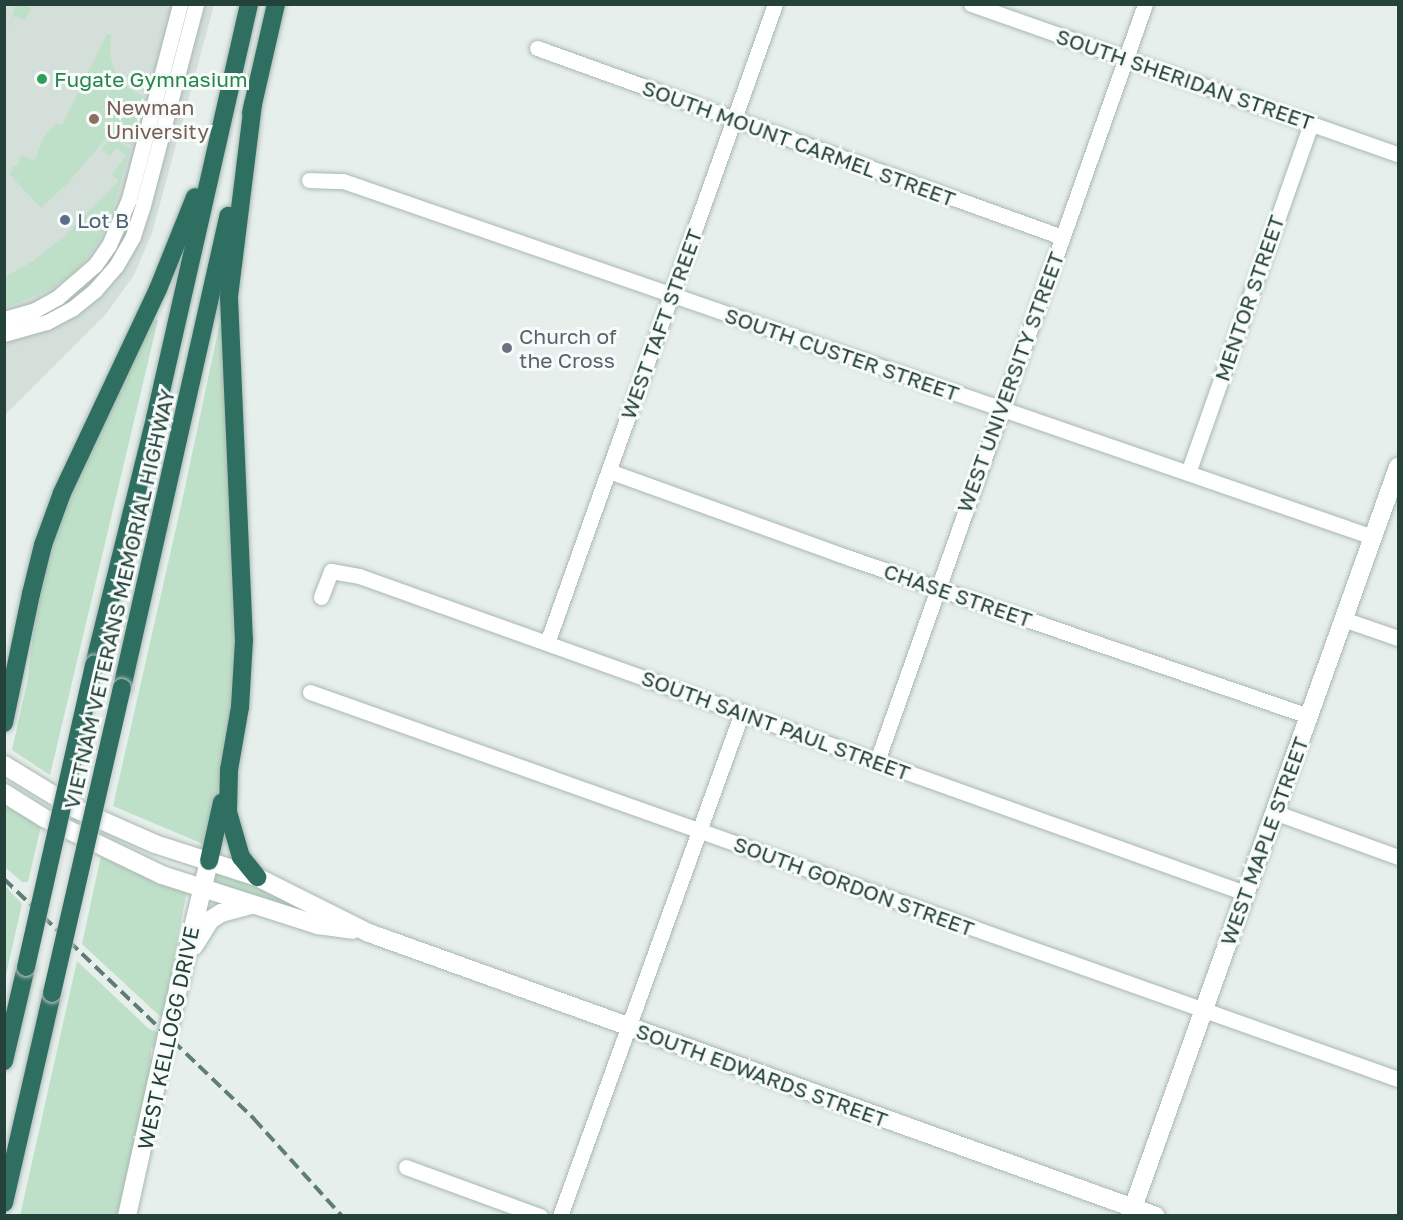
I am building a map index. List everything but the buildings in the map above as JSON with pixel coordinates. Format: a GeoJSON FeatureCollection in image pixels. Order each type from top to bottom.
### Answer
{"type":"FeatureCollection","features":[{"type":"Feature","properties":{"kind":"highway","name":"VIETNAM VETERANS MEMORIAL HIGHWAY"},"geometry":{"type":"LineString","coordinates":[[4,1061],[94,665],[155,418],[249,4]]}},
{"type":"Feature","properties":{"kind":"highway","name":"VIETNAM VETERANS MEMORIAL HIGHWAY"},"geometry":{"type":"LineString","coordinates":[[4,1203],[276,4]]}},
{"type":"Feature","properties":{"kind":"highway"},"geometry":{"type":"LineString","coordinates":[[209,861],[240,707],[244,640],[229,298],[253,104]]}},
{"type":"Feature","properties":{"kind":"highway"},"geometry":{"type":"LineString","coordinates":[[4,723],[44,545],[62,493],[158,289],[220,128]]}},
{"type":"Feature","properties":{"kind":"highway"},"geometry":{"type":"LineString","coordinates":[[4,651],[24,626]]}},
{"type":"Feature","properties":{"kind":"highway"},"geometry":{"type":"LineString","coordinates":[[229,770],[229,822],[241,857],[256,878]]}},
{"type":"Feature","properties":{"kind":"street"},"geometry":{"type":"LineString","coordinates":[[4,319],[35,310],[58,297],[95,265],[109,245],[129,199],[180,4]]}},
{"type":"Feature","properties":{"kind":"street"},"geometry":{"type":"LineString","coordinates":[[4,334],[19,333],[73,308],[95,290],[116,266],[133,236],[143,205],[196,4]]}},
{"type":"Feature","properties":{"kind":"street","name":"WEST TAFT STREET"},"geometry":{"type":"LineString","coordinates":[[547,643],[775,4]]}},
{"type":"Feature","properties":{"kind":"street","name":"SOUTH SHERIDAN STREET"},"geometry":{"type":"LineString","coordinates":[[971,4],[1398,154]]}},
{"type":"Feature","properties":{"kind":"street","name":"WEST UNIVERSITY STREET"},"geometry":{"type":"LineString","coordinates":[[878,761],[1000,408],[1145,4]]}},
{"type":"Feature","properties":{"kind":"street","name":"SOUTH MOUNT CARMEL STREET"},"geometry":{"type":"LineString","coordinates":[[537,48],[1062,237]]}},
{"type":"Feature","properties":{"kind":"street","name":"MENTOR STREET"},"geometry":{"type":"LineString","coordinates":[[1188,473],[1311,123]]}},
{"type":"Feature","properties":{"kind":"street","name":"SOUTH CUSTER STREET"},"geometry":{"type":"LineString","coordinates":[[309,180],[343,181],[1373,537]]}},
{"type":"Feature","properties":{"kind":"street","name":"WEST MAPLE STREET"},"geometry":{"type":"LineString","coordinates":[[1131,1211],[1398,467]]}},
{"type":"Feature","properties":{"kind":"street","name":"CHASE STREET"},"geometry":{"type":"LineString","coordinates":[[609,471],[1309,716]]}},
{"type":"Feature","properties":{"kind":"street","name":"SOUTH SAINT PAUL STREET"},"geometry":{"type":"LineString","coordinates":[[321,597],[331,571],[358,576],[1245,893]]}},
{"type":"Feature","properties":{"kind":"street"},"geometry":{"type":"LineString","coordinates":[[1343,619],[1398,638]]}},
{"type":"Feature","properties":{"kind":"street","name":"SOUTH GORDON STREET"},"geometry":{"type":"LineString","coordinates":[[310,692],[1398,1080]]}},
{"type":"Feature","properties":{"kind":"street"},"geometry":{"type":"LineString","coordinates":[[560,1215],[742,712]]}},
{"type":"Feature","properties":{"kind":"street"},"geometry":{"type":"LineString","coordinates":[[4,765],[76,809],[155,844],[256,878],[369,933]]}},
{"type":"Feature","properties":{"kind":"street"},"geometry":{"type":"LineString","coordinates":[[4,793],[44,818],[114,853],[201,890],[318,925],[369,933]]}},
{"type":"Feature","properties":{"kind":"street"},"geometry":{"type":"LineString","coordinates":[[1274,812],[1398,857]]}},
{"type":"Feature","properties":{"kind":"street","name":"WEST KELLOGG DRIVE"},"geometry":{"type":"LineString","coordinates":[[127,1215],[209,861]]}},
{"type":"Feature","properties":{"kind":"street"},"geometry":{"type":"LineString","coordinates":[[181,975],[202,929],[210,920],[221,913],[251,904]]}},
{"type":"Feature","properties":{"kind":"street","name":"SOUTH EDWARDS STREET"},"geometry":{"type":"LineString","coordinates":[[369,933],[1131,1211],[1156,1215]]}},
{"type":"Feature","properties":{"kind":"street"},"geometry":{"type":"LineString","coordinates":[[405,1167],[540,1215]]}},
{"type":"Feature","properties":{"kind":"shaded area","name":"Newman University"},"geometry":{"type":"Polygon","coordinates":[[[5,5],[214,5],[152,233],[134,275],[106,314],[5,415],[5,5]]]}},
{"type":"Feature","properties":{"kind":"green space"},"geometry":{"type":"Polygon","coordinates":[[[15,5],[25,5],[31,8],[25,20],[14,16],[9,29],[15,5]]]}},
{"type":"Feature","properties":{"kind":"green space"},"geometry":{"type":"Polygon","coordinates":[[[107,34],[111,35],[110,55],[116,74],[127,87],[144,97],[132,146],[110,134],[68,183],[41,208],[10,175],[13,166],[17,167],[21,156],[35,160],[43,138],[56,123],[62,125],[107,34]]]}},
{"type":"Feature","properties":{"kind":"green space"},"geometry":{"type":"Polygon","coordinates":[[[113,138],[130,149],[110,220],[98,243],[77,270],[51,289],[5,308],[5,277],[33,261],[63,237],[119,181],[112,174],[126,156],[117,148],[110,156],[101,149],[113,138]]]}},
{"type":"Feature","properties":{"kind":"green space"},"geometry":{"type":"Polygon","coordinates":[[[153,319],[158,320],[50,775],[12,750],[27,683],[39,588],[66,503],[153,319]]]}},
{"type":"Feature","properties":{"kind":"green space"},"geometry":{"type":"Polygon","coordinates":[[[220,322],[223,322],[236,648],[230,731],[217,796],[203,844],[113,806],[220,322]]]}},
{"type":"Feature","properties":{"kind":"green space"},"geometry":{"type":"Polygon","coordinates":[[[4,805],[41,826],[28,882],[22,882],[5,867],[4,805]]]}},
{"type":"Feature","properties":{"kind":"green space"},"geometry":{"type":"Polygon","coordinates":[[[101,856],[187,890],[163,1019],[82,944],[101,856]]]}},
{"type":"Feature","properties":{"kind":"green space"},"geometry":{"type":"Polygon","coordinates":[[[217,869],[331,919],[214,883],[217,869]]]}},
{"type":"Feature","properties":{"kind":"green space"},"geometry":{"type":"Polygon","coordinates":[[[5,886],[22,904],[5,979],[5,886]]]}},
{"type":"Feature","properties":{"kind":"green space"},"geometry":{"type":"Polygon","coordinates":[[[77,961],[149,1029],[160,1033],[159,1046],[151,1049],[151,1060],[156,1061],[121,1215],[20,1216],[77,961]]]}},
{"type":"Feature","properties":{"kind":"railway"},"geometry":{"type":"LineString","coordinates":[[4,879],[254,1119],[342,1216]]}},
{"type":"Feature","properties":{"kind":"place","name":"Fugate Gymnasium"},"geometry":{"type":"Point","coordinates":[42,79]}},
{"type":"Feature","properties":{"kind":"place","name":"Newman University"},"geometry":{"type":"Point","coordinates":[94,119]}},
{"type":"Feature","properties":{"kind":"place","name":"Lot B"},"geometry":{"type":"Point","coordinates":[65,220]}},
{"type":"Feature","properties":{"kind":"place","name":"Church of the Cross"},"geometry":{"type":"Point","coordinates":[507,348]}}]}
